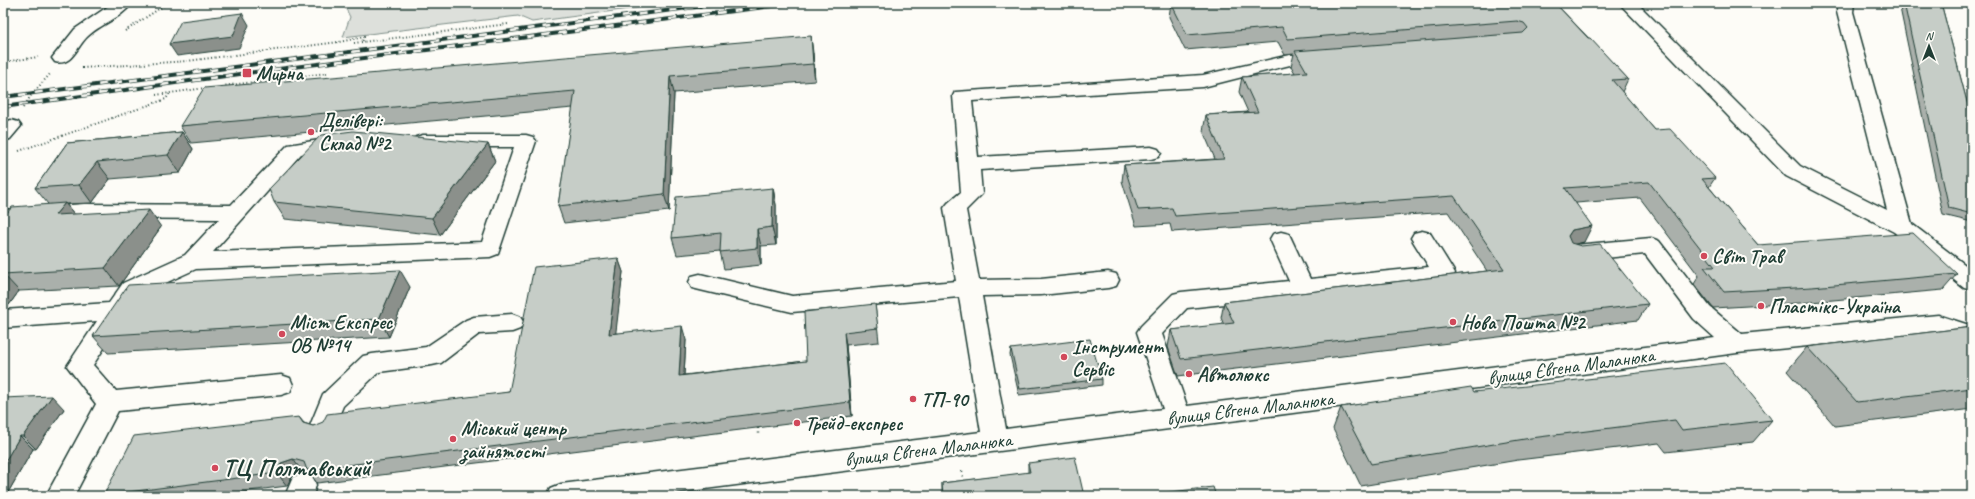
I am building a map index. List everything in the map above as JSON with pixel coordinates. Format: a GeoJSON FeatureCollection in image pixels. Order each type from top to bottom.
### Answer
{"type":"FeatureCollection","features":[{"type":"Feature","properties":{"kind":"street"},"geometry":{"type":"LineString","coordinates":[[60,61],[81,33],[124,3]]}},
{"type":"Feature","properties":{"kind":"street"},"geometry":{"type":"LineString","coordinates":[[1627,3],[1793,171],[1902,227],[1972,282]]}},
{"type":"Feature","properties":{"kind":"street"},"geometry":{"type":"LineString","coordinates":[[1841,6],[1902,227]]}},
{"type":"Feature","properties":{"kind":"street"},"geometry":{"type":"LineString","coordinates":[[995,440],[954,208],[972,194],[962,96],[1203,80],[1290,60],[1337,56]]}},
{"type":"Feature","properties":{"kind":"street"},"geometry":{"type":"LineString","coordinates":[[193,261],[295,148],[360,141]]}},
{"type":"Feature","properties":{"kind":"street"},"geometry":{"type":"LineString","coordinates":[[110,402],[79,366],[131,289],[193,261],[490,248],[526,141],[400,141]]}},
{"type":"Feature","properties":{"kind":"street"},"geometry":{"type":"LineString","coordinates":[[968,164],[1151,153]]}},
{"type":"Feature","properties":{"kind":"street"},"geometry":{"type":"LineString","coordinates":[[3,217],[84,211],[237,212]]}},
{"type":"Feature","properties":{"kind":"street"},"geometry":{"type":"LineString","coordinates":[[1178,417],[1149,332],[1181,300],[1444,273],[1422,238]]}},
{"type":"Feature","properties":{"kind":"street"},"geometry":{"type":"LineString","coordinates":[[1281,239],[1303,287]]}},
{"type":"Feature","properties":{"kind":"street"},"geometry":{"type":"LineString","coordinates":[[1572,253],[1651,246],[1702,313],[1737,344]]}},
{"type":"Feature","properties":{"kind":"street"},"geometry":{"type":"LineString","coordinates":[[700,282],[792,304],[969,288],[1041,287],[1108,280]]}},
{"type":"Feature","properties":{"kind":"street"},"geometry":{"type":"LineString","coordinates":[[3,319],[116,311]]}},
{"type":"Feature","properties":{"kind":"street"},"geometry":{"type":"LineString","coordinates":[[322,428],[332,401],[372,363],[432,356],[474,326],[512,323]]}},
{"type":"Feature","properties":{"kind":"street","name":"вулиця Євгена Маланюка"},"geometry":{"type":"LineString","coordinates":[[561,496],[1737,344],[1938,324],[1972,335]]}},
{"type":"Feature","properties":{"kind":"street"},"geometry":{"type":"LineString","coordinates":[[110,402],[281,385]]}},
{"type":"Feature","properties":{"kind":"street"},"geometry":{"type":"LineString","coordinates":[[60,496],[110,402]]}},
{"type":"Feature","properties":{"kind":"path"},"geometry":{"type":"LineString","coordinates":[[354,43],[508,24]]}},
{"type":"Feature","properties":{"kind":"path"},"geometry":{"type":"LineString","coordinates":[[3,62],[187,61],[339,42],[364,36],[362,42]]}},
{"type":"Feature","properties":{"kind":"path"},"geometry":{"type":"LineString","coordinates":[[7,131],[32,94],[60,61]]}},
{"type":"Feature","properties":{"kind":"path"},"geometry":{"type":"LineString","coordinates":[[217,87],[327,73]]}},
{"type":"Feature","properties":{"kind":"path"},"geometry":{"type":"LineString","coordinates":[[156,95],[209,88]]}},
{"type":"Feature","properties":{"kind":"path"},"geometry":{"type":"LineString","coordinates":[[17,152],[166,99],[170,93]]}},
{"type":"Feature","properties":{"kind":"path"},"geometry":{"type":"LineString","coordinates":[[758,428],[758,437]]}},
{"type":"Feature","properties":{"kind":"path"},"geometry":{"type":"LineString","coordinates":[[961,470],[965,489]]}},
{"type":"Feature","properties":{"kind":"shaded area"},"geometry":{"type":"Polygon","coordinates":[[[343,3],[674,3],[532,22],[518,16],[343,37],[350,17],[343,3]]]}},
{"type":"Feature","properties":{"kind":"building"},"geometry":{"type":"Polygon","coordinates":[[[1171,3],[1221,3],[1222,5],[1251,3],[1555,3],[1628,79],[1612,80],[1655,130],[1670,129],[1715,178],[1702,179],[1758,245],[1913,233],[1957,274],[1812,287],[1724,292],[1704,267],[1715,267],[1649,182],[1565,188],[1592,226],[1572,230],[1568,236],[1571,243],[1581,246],[1600,244],[1648,304],[1181,359],[1171,330],[1234,323],[1224,302],[1504,269],[1454,196],[1175,216],[1172,208],[1138,210],[1124,165],[1224,159],[1206,115],[1258,112],[1242,77],[1307,72],[1295,51],[1523,33],[1528,28],[1524,23],[1517,21],[1288,39],[1282,27],[1187,35],[1171,3]]]}},
{"type":"Feature","properties":{"kind":"building"},"geometry":{"type":"Polygon","coordinates":[[[1904,3],[1941,3],[1972,121],[1972,214],[1949,208],[1904,3]]]}},
{"type":"Feature","properties":{"kind":"building"},"geometry":{"type":"Polygon","coordinates":[[[242,13],[233,36],[169,44],[181,21],[242,13]]]}},
{"type":"Feature","properties":{"kind":"building"},"geometry":{"type":"Polygon","coordinates":[[[811,36],[813,64],[670,76],[664,194],[558,206],[575,91],[180,126],[204,88],[811,36]]]}},
{"type":"Feature","properties":{"kind":"building"},"geometry":{"type":"Polygon","coordinates":[[[353,131],[488,144],[432,218],[274,202],[269,189],[321,135],[353,131]]]}},
{"type":"Feature","properties":{"kind":"building"},"geometry":{"type":"Polygon","coordinates":[[[182,132],[168,155],[97,162],[79,185],[35,188],[67,143],[182,132]]]}},
{"type":"Feature","properties":{"kind":"building"},"geometry":{"type":"Polygon","coordinates":[[[773,188],[772,227],[757,229],[757,248],[720,252],[721,233],[672,238],[676,197],[773,188]]]}},
{"type":"Feature","properties":{"kind":"building"},"geometry":{"type":"Polygon","coordinates":[[[65,203],[55,215],[149,210],[105,268],[3,274],[3,218],[12,207],[65,203]]]}},
{"type":"Feature","properties":{"kind":"building"},"geometry":{"type":"Polygon","coordinates":[[[618,258],[609,334],[682,326],[679,376],[806,361],[804,312],[875,304],[878,328],[844,332],[850,402],[307,470],[304,462],[293,459],[281,463],[277,473],[104,495],[134,436],[299,417],[303,423],[313,426],[323,422],[327,414],[509,392],[534,267],[618,258]]]}},
{"type":"Feature","properties":{"kind":"building"},"geometry":{"type":"Polygon","coordinates":[[[400,270],[379,319],[93,336],[128,285],[400,270]]]}},
{"type":"Feature","properties":{"kind":"building"},"geometry":{"type":"Polygon","coordinates":[[[1972,327],[1972,388],[1857,402],[1807,347],[1972,327]]]}},
{"type":"Feature","properties":{"kind":"building"},"geometry":{"type":"Polygon","coordinates":[[[1090,339],[1102,379],[1020,389],[1011,349],[1090,339]]]}},
{"type":"Feature","properties":{"kind":"building"},"geometry":{"type":"Polygon","coordinates":[[[1726,363],[1772,420],[1682,430],[1675,420],[1531,438],[1371,464],[1341,407],[1471,387],[1474,392],[1726,363]]]}},
{"type":"Feature","properties":{"kind":"building"},"geometry":{"type":"Polygon","coordinates":[[[52,396],[23,436],[20,436],[3,465],[3,398],[52,396]]]}},
{"type":"Feature","properties":{"kind":"building"},"geometry":{"type":"Polygon","coordinates":[[[1075,457],[1084,496],[943,496],[942,483],[1030,472],[1028,463],[1075,457]]]}},
{"type":"Feature","properties":{"kind":"building"},"geometry":{"type":"Polygon","coordinates":[[[1213,487],[1216,496],[1137,496],[1213,487]]]}},
{"type":"Feature","properties":{"kind":"railway"},"geometry":{"type":"LineString","coordinates":[[3,97],[727,3]]}},
{"type":"Feature","properties":{"kind":"railway"},"geometry":{"type":"LineString","coordinates":[[3,107],[247,73],[796,3]]}},
{"type":"Feature","properties":{"kind":"place","name":"Мирна"},"geometry":{"type":"Point","coordinates":[247,73]}},
{"type":"Feature","properties":{"kind":"place","name":"Делівері: Склад №2"},"geometry":{"type":"Point","coordinates":[311,132]}},
{"type":"Feature","properties":{"kind":"place","name":"Світ Трав"},"geometry":{"type":"Point","coordinates":[1704,256]}},
{"type":"Feature","properties":{"kind":"place","name":"Пластікс-Україна"},"geometry":{"type":"Point","coordinates":[1761,306]}},
{"type":"Feature","properties":{"kind":"place","name":"Нова Пошта №2"},"geometry":{"type":"Point","coordinates":[1453,322]}},
{"type":"Feature","properties":{"kind":"place","name":"Міст Експрес ОВ №14"},"geometry":{"type":"Point","coordinates":[282,334]}},
{"type":"Feature","properties":{"kind":"place","name":"Інструмент Сервіс"},"geometry":{"type":"Point","coordinates":[1064,357]}},
{"type":"Feature","properties":{"kind":"place","name":"Автолюкс"},"geometry":{"type":"Point","coordinates":[1189,374]}},
{"type":"Feature","properties":{"kind":"place","name":"ТП-90"},"geometry":{"type":"Point","coordinates":[913,399]}},
{"type":"Feature","properties":{"kind":"place","name":"Трейд-експрес"},"geometry":{"type":"Point","coordinates":[797,423]}},
{"type":"Feature","properties":{"kind":"place","name":"Міський центр зайнятості"},"geometry":{"type":"Point","coordinates":[453,439]}},
{"type":"Feature","properties":{"kind":"place","name":"ТЦ Полтавський"},"geometry":{"type":"Point","coordinates":[215,468]}}]}
